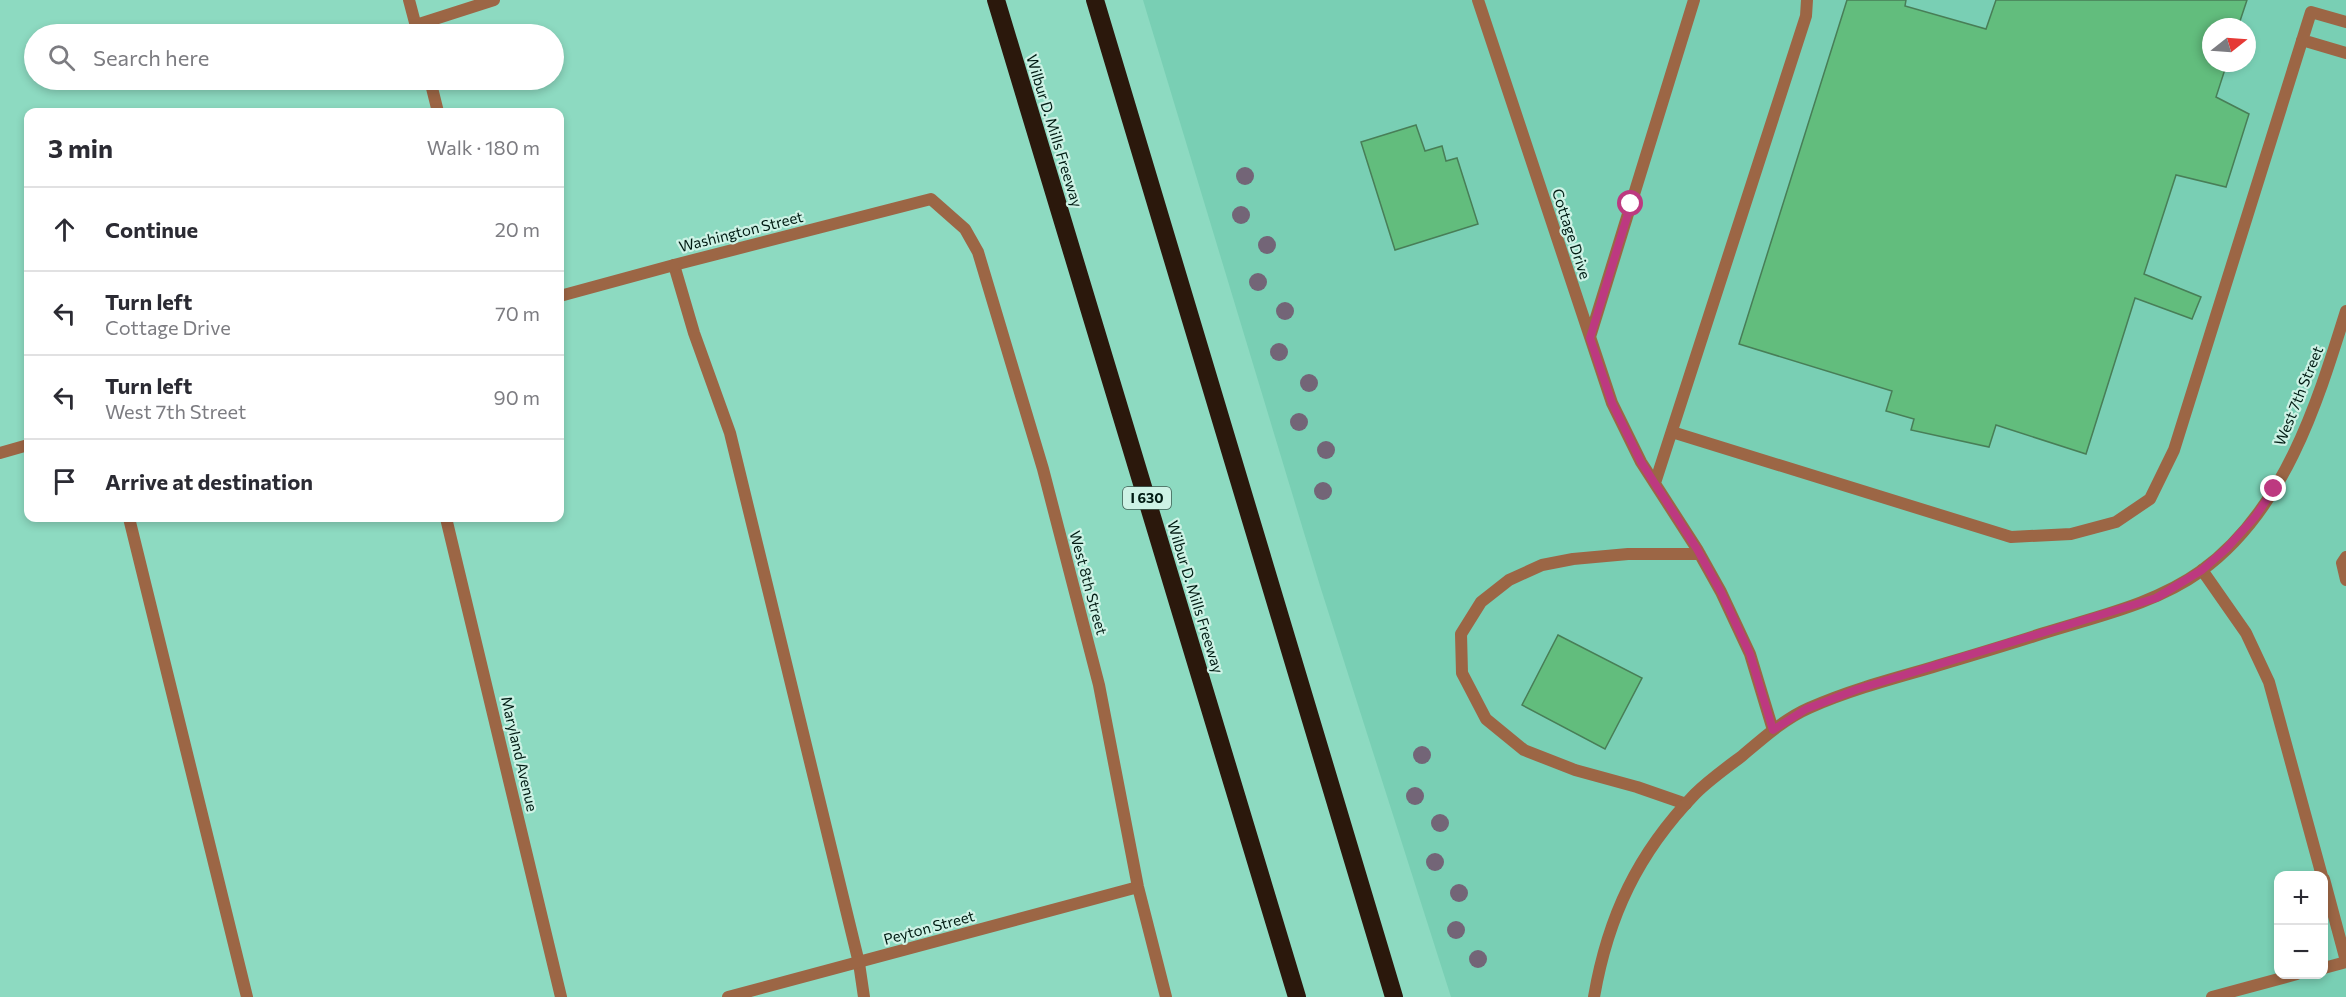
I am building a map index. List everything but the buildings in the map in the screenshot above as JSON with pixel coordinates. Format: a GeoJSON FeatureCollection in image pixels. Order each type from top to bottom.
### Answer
{"type":"FeatureCollection","features":[{"type":"Feature","properties":{"kind":"highway","name":"Wilbur D. Mills Freeway"},"geometry":{"type":"LineString","coordinates":[[996,0],[1297,997]]}},
{"type":"Feature","properties":{"kind":"highway"},"geometry":{"type":"LineString","coordinates":[[1095,0],[1394,997]]}},
{"type":"Feature","properties":{"kind":"street"},"geometry":{"type":"LineString","coordinates":[[409,0],[415,24]]}},
{"type":"Feature","properties":{"kind":"street"},"geometry":{"type":"LineString","coordinates":[[432,24],[494,0]]}},
{"type":"Feature","properties":{"kind":"street","name":"Cottage Drive"},"geometry":{"type":"LineString","coordinates":[[1478,0],[1612,403],[1641,462],[1700,554],[1721,592],[1750,654],[1773,730]]}},
{"type":"Feature","properties":{"kind":"street"},"geometry":{"type":"LineString","coordinates":[[1590,338],[1694,0]]}},
{"type":"Feature","properties":{"kind":"street"},"geometry":{"type":"LineString","coordinates":[[1655,483],[1806,16],[1808,0]]}},
{"type":"Feature","properties":{"kind":"street"},"geometry":{"type":"LineString","coordinates":[[1672,432],[2011,537],[2071,534],[2116,522],[2150,499],[2174,450],[2311,12],[2346,22]]}},
{"type":"Feature","properties":{"kind":"street"},"geometry":{"type":"LineString","coordinates":[[2302,40],[2346,53]]}},
{"type":"Feature","properties":{"kind":"street"},"geometry":{"type":"LineString","coordinates":[[432,90],[437,108]]}},
{"type":"Feature","properties":{"kind":"street","name":"Washington Street"},"geometry":{"type":"LineString","coordinates":[[564,295],[931,199]]}},
{"type":"Feature","properties":{"kind":"street","name":"West 8th Street"},"geometry":{"type":"LineString","coordinates":[[931,199],[965,229],[978,252],[1042,469],[1096,673],[1138,887],[1166,997]]}},
{"type":"Feature","properties":{"kind":"street"},"geometry":{"type":"LineString","coordinates":[[674,265],[694,333],[730,434],[859,963],[864,997]]}},
{"type":"Feature","properties":{"kind":"street","name":"West 7th Street"},"geometry":{"type":"LineString","coordinates":[[1594,997],[1608,933],[1637,867],[1661,832],[1697,792],[1773,730],[1806,709],[1858,689],[2156,598],[2202,570],[2226,549],[2248,525],[2274,489],[2322,386],[2346,311]]}},
{"type":"Feature","properties":{"kind":"street"},"geometry":{"type":"LineString","coordinates":[[0,453],[24,446]]}},
{"type":"Feature","properties":{"kind":"street"},"geometry":{"type":"LineString","coordinates":[[130,522],[247,997]]}},
{"type":"Feature","properties":{"kind":"street","name":"Maryland Avenue"},"geometry":{"type":"LineString","coordinates":[[448,522],[561,997]]}},
{"type":"Feature","properties":{"kind":"street"},"geometry":{"type":"LineString","coordinates":[[1686,804],[1637,787],[1575,770],[1524,750],[1486,719],[1462,673],[1461,634],[1481,602],[1509,579],[1542,565],[1573,559],[1628,554],[1700,554]]}},
{"type":"Feature","properties":{"kind":"street"},"geometry":{"type":"LineString","coordinates":[[2346,556],[2342,563],[2346,580]]}},
{"type":"Feature","properties":{"kind":"street"},"geometry":{"type":"LineString","coordinates":[[2202,570],[2246,633],[2269,682],[2321,871]]}},
{"type":"Feature","properties":{"kind":"street","name":"Peyton Street"},"geometry":{"type":"LineString","coordinates":[[728,997],[1138,887]]}},
{"type":"Feature","properties":{"kind":"street"},"geometry":{"type":"LineString","coordinates":[[2328,895],[2346,961],[2328,967]]}},
{"type":"Feature","properties":{"kind":"street"},"geometry":{"type":"LineString","coordinates":[[2212,997],[2282,979]]}},
{"type":"Feature","properties":{"kind":"shaded area"},"geometry":{"type":"Polygon","coordinates":[[[1143,0],[2346,0],[2346,997],[1451,997],[1321,589],[1143,0]]]}},
{"type":"Feature","properties":{"kind":"route"},"geometry":{"type":"LineString","coordinates":[[1631,204],[1590,338],[1612,403],[1641,462],[1697,549],[1721,592],[1750,654],[1773,730],[1806,709],[1858,689],[2156,598],[2202,570],[2226,549],[2255,517],[2274,489]]}}]}
